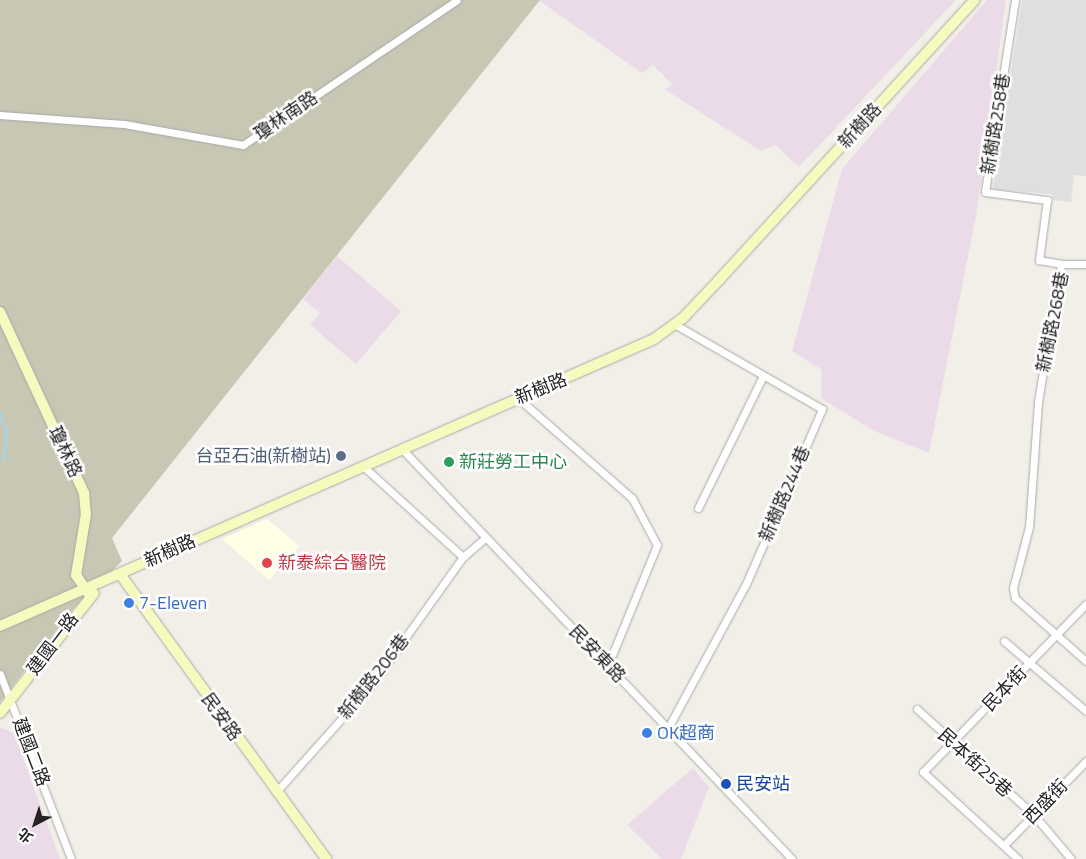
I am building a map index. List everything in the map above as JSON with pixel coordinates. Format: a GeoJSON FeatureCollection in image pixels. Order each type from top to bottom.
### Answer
{"type":"FeatureCollection","features":[{"type":"Feature","properties":{"kind":"main road","name":"新樹路"},"geometry":{"type":"LineString","coordinates":[[110,579],[401,448],[654,339],[674,324],[975,0]]}},
{"type":"Feature","properties":{"kind":"main road","name":"瓊林路"},"geometry":{"type":"LineString","coordinates":[[0,312],[84,493],[86,514],[76,575],[87,593]]}},
{"type":"Feature","properties":{"kind":"main road","name":"民安路"},"geometry":{"type":"LineString","coordinates":[[120,574],[326,859]]}},
{"type":"Feature","properties":{"kind":"main road","name":"建國一路"},"geometry":{"type":"LineString","coordinates":[[0,713],[87,593],[110,579]]}},
{"type":"Feature","properties":{"kind":"main road"},"geometry":{"type":"LineString","coordinates":[[0,626],[87,593]]}},
{"type":"Feature","properties":{"kind":"street","name":"瓊林南路"},"geometry":{"type":"LineString","coordinates":[[0,116],[124,124],[243,145],[457,0]]}},
{"type":"Feature","properties":{"kind":"street","name":"新樹路258巷"},"geometry":{"type":"LineString","coordinates":[[1015,0],[985,192],[1046,200],[1039,260],[1061,264]]}},
{"type":"Feature","properties":{"kind":"street","name":"新樹路268巷"},"geometry":{"type":"LineString","coordinates":[[1086,264],[1061,264],[1038,402],[1029,527],[1013,588],[1015,598],[1086,662]]}},
{"type":"Feature","properties":{"kind":"street","name":"新樹路244巷"},"geometry":{"type":"LineString","coordinates":[[668,728],[746,584],[822,410],[674,324]]}},
{"type":"Feature","properties":{"kind":"street"},"geometry":{"type":"LineString","coordinates":[[698,508],[763,376]]}},
{"type":"Feature","properties":{"kind":"street"},"geometry":{"type":"LineString","coordinates":[[518,398],[632,498],[657,545],[608,665]]}},
{"type":"Feature","properties":{"kind":"street","name":"民安東路"},"geometry":{"type":"LineString","coordinates":[[401,448],[792,859]]}},
{"type":"Feature","properties":{"kind":"street"},"geometry":{"type":"LineString","coordinates":[[363,466],[463,557]]}},
{"type":"Feature","properties":{"kind":"street","name":"新樹路206巷"},"geometry":{"type":"LineString","coordinates":[[276,792],[373,683],[463,557],[486,537]]}},
{"type":"Feature","properties":{"kind":"street","name":"民本街"},"geometry":{"type":"LineString","coordinates":[[1006,843],[923,772],[1086,604]]}},
{"type":"Feature","properties":{"kind":"street"},"geometry":{"type":"LineString","coordinates":[[1004,641],[1028,664],[1086,712]]}},
{"type":"Feature","properties":{"kind":"street","name":"建國二路"},"geometry":{"type":"LineString","coordinates":[[0,674],[72,859]]}},
{"type":"Feature","properties":{"kind":"street","name":"民本街25巷"},"geometry":{"type":"LineString","coordinates":[[917,708],[951,744],[1034,815],[1071,859]]}},
{"type":"Feature","properties":{"kind":"street","name":"西盛街"},"geometry":{"type":"LineString","coordinates":[[1006,843],[1086,761]]}},
{"type":"Feature","properties":{"kind":"street"},"geometry":{"type":"LineString","coordinates":[[1006,843],[1018,859]]}},
{"type":"Feature","properties":{"kind":"shaded area"},"geometry":{"type":"Polygon","coordinates":[[[0,0],[540,0],[112,538],[122,561],[73,609],[0,702],[0,0]]]}},
{"type":"Feature","properties":{"kind":"shaded area"},"geometry":{"type":"Polygon","coordinates":[[[538,0],[956,0],[799,167],[775,145],[761,151],[664,89],[673,85],[653,65],[642,73],[538,0]]]}},
{"type":"Feature","properties":{"kind":"shaded area"},"geometry":{"type":"Polygon","coordinates":[[[987,0],[1006,0],[976,216],[929,453],[874,431],[821,398],[822,370],[792,351],[842,169],[987,0]]]}},
{"type":"Feature","properties":{"kind":"shaded area"},"geometry":{"type":"Polygon","coordinates":[[[1022,0],[1086,0],[1086,176],[1074,175],[1071,202],[1054,200],[1051,194],[993,189],[1022,0]]]}},
{"type":"Feature","properties":{"kind":"shaded area"},"geometry":{"type":"Polygon","coordinates":[[[337,256],[401,311],[356,364],[310,325],[320,313],[303,299],[337,256]]]}},
{"type":"Feature","properties":{"kind":"shaded area","name":"新泰綜合醫院"},"geometry":{"type":"Polygon","coordinates":[[[267,519],[299,546],[269,580],[222,539],[267,519]]]}},
{"type":"Feature","properties":{"kind":"shaded area"},"geometry":{"type":"Polygon","coordinates":[[[0,727],[14,733],[60,859],[0,859],[0,727]]]}},
{"type":"Feature","properties":{"kind":"shaded area"},"geometry":{"type":"Polygon","coordinates":[[[693,768],[709,787],[681,859],[662,859],[627,825],[693,768]]]}},
{"type":"Feature","properties":{"kind":"waterway"},"geometry":{"type":"LineString","coordinates":[[0,412],[7,432],[4,460]]}},
{"type":"Feature","properties":{"kind":"place","name":"台亞石油(新樹站)"},"geometry":{"type":"Point","coordinates":[341,456]}},
{"type":"Feature","properties":{"kind":"place","name":"新莊勞工中心"},"geometry":{"type":"Point","coordinates":[449,462]}},
{"type":"Feature","properties":{"kind":"place","name":"新泰綜合醫院"},"geometry":{"type":"Point","coordinates":[267,563]}},
{"type":"Feature","properties":{"kind":"place","name":"7-Eleven"},"geometry":{"type":"Point","coordinates":[129,603]}},
{"type":"Feature","properties":{"kind":"place","name":"OK超商"},"geometry":{"type":"Point","coordinates":[647,733]}},
{"type":"Feature","properties":{"kind":"place","name":"民安站"},"geometry":{"type":"Point","coordinates":[726,784]}}]}
